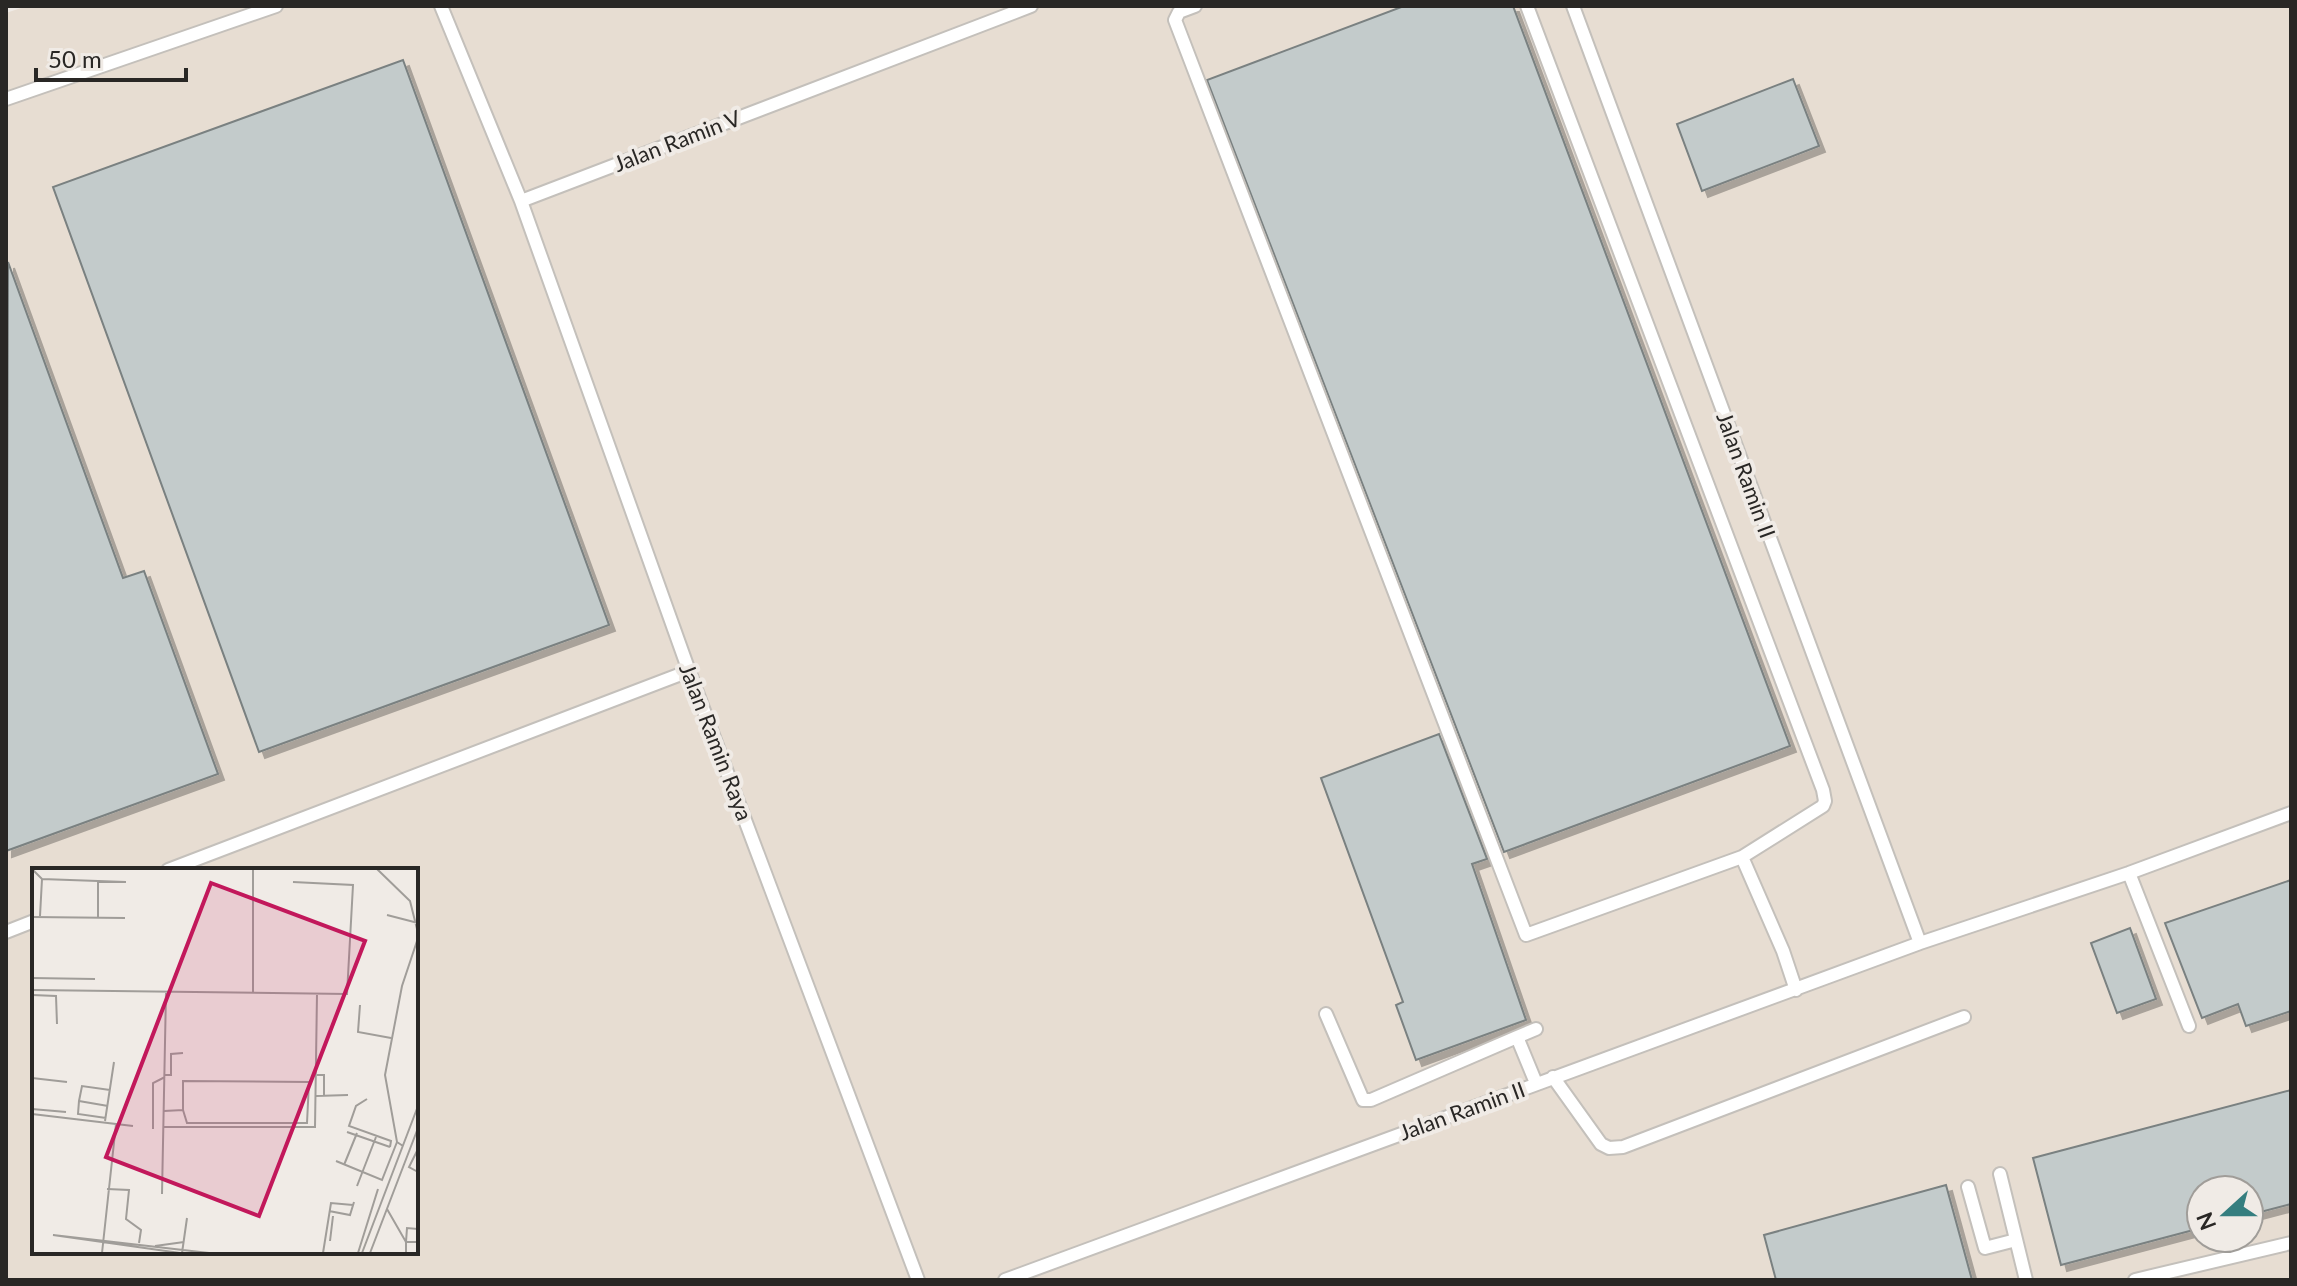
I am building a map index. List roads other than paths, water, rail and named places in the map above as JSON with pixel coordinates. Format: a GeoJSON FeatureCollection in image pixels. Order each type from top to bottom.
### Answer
{"type":"FeatureCollection","features":[{"type":"Feature","properties":{"kind":"lane"},"geometry":{"type":"LineString","coordinates":[[6,99],[276,6]]}},
{"type":"Feature","properties":{"kind":"lane"},"geometry":{"type":"LineString","coordinates":[[441,6],[521,201]]}},
{"type":"Feature","properties":{"kind":"lane","name":"Jalan Ramin V"},"geometry":{"type":"LineString","coordinates":[[521,201],[1031,6]]}},
{"type":"Feature","properties":{"kind":"lane"},"geometry":{"type":"LineString","coordinates":[[1195,6],[1179,12],[1175,20],[1526,935],[1742,857],[1823,806],[1825,801],[1527,6]]}},
{"type":"Feature","properties":{"kind":"lane","name":"Jalan Ramin II"},"geometry":{"type":"LineString","coordinates":[[1573,6],[1920,943]]}},
{"type":"Feature","properties":{"kind":"lane","name":"Jalan Ramin Raya"},"geometry":{"type":"LineString","coordinates":[[521,201],[689,671],[918,1280]]}},
{"type":"Feature","properties":{"kind":"lane"},"geometry":{"type":"LineString","coordinates":[[173,868],[689,671]]}},
{"type":"Feature","properties":{"kind":"lane","name":"Jalan Ramin II"},"geometry":{"type":"LineString","coordinates":[[1005,1280],[1920,943],[2129,873],[2291,813]]}},
{"type":"Feature","properties":{"kind":"lane"},"geometry":{"type":"LineString","coordinates":[[1742,857],[1783,951],[1796,990]]}},
{"type":"Feature","properties":{"kind":"lane"},"geometry":{"type":"LineString","coordinates":[[2129,873],[2189,1026]]}},
{"type":"Feature","properties":{"kind":"lane"},"geometry":{"type":"LineString","coordinates":[[6,932],[32,922]]}},
{"type":"Feature","properties":{"kind":"lane"},"geometry":{"type":"LineString","coordinates":[[1326,1014],[1360,1097],[1366,1101],[1536,1029]]}},
{"type":"Feature","properties":{"kind":"lane"},"geometry":{"type":"LineString","coordinates":[[1553,1077],[1601,1144],[1609,1148],[1623,1147],[1964,1017]]}},
{"type":"Feature","properties":{"kind":"lane"},"geometry":{"type":"LineString","coordinates":[[1517,1037],[1536,1083]]}},
{"type":"Feature","properties":{"kind":"lane"},"geometry":{"type":"LineString","coordinates":[[2000,1174],[2026,1280]]}},
{"type":"Feature","properties":{"kind":"lane"},"geometry":{"type":"LineString","coordinates":[[1968,1187],[1985,1248],[2016,1240]]}},
{"type":"Feature","properties":{"kind":"lane"},"geometry":{"type":"LineString","coordinates":[[2135,1280],[2291,1243]]}}]}
